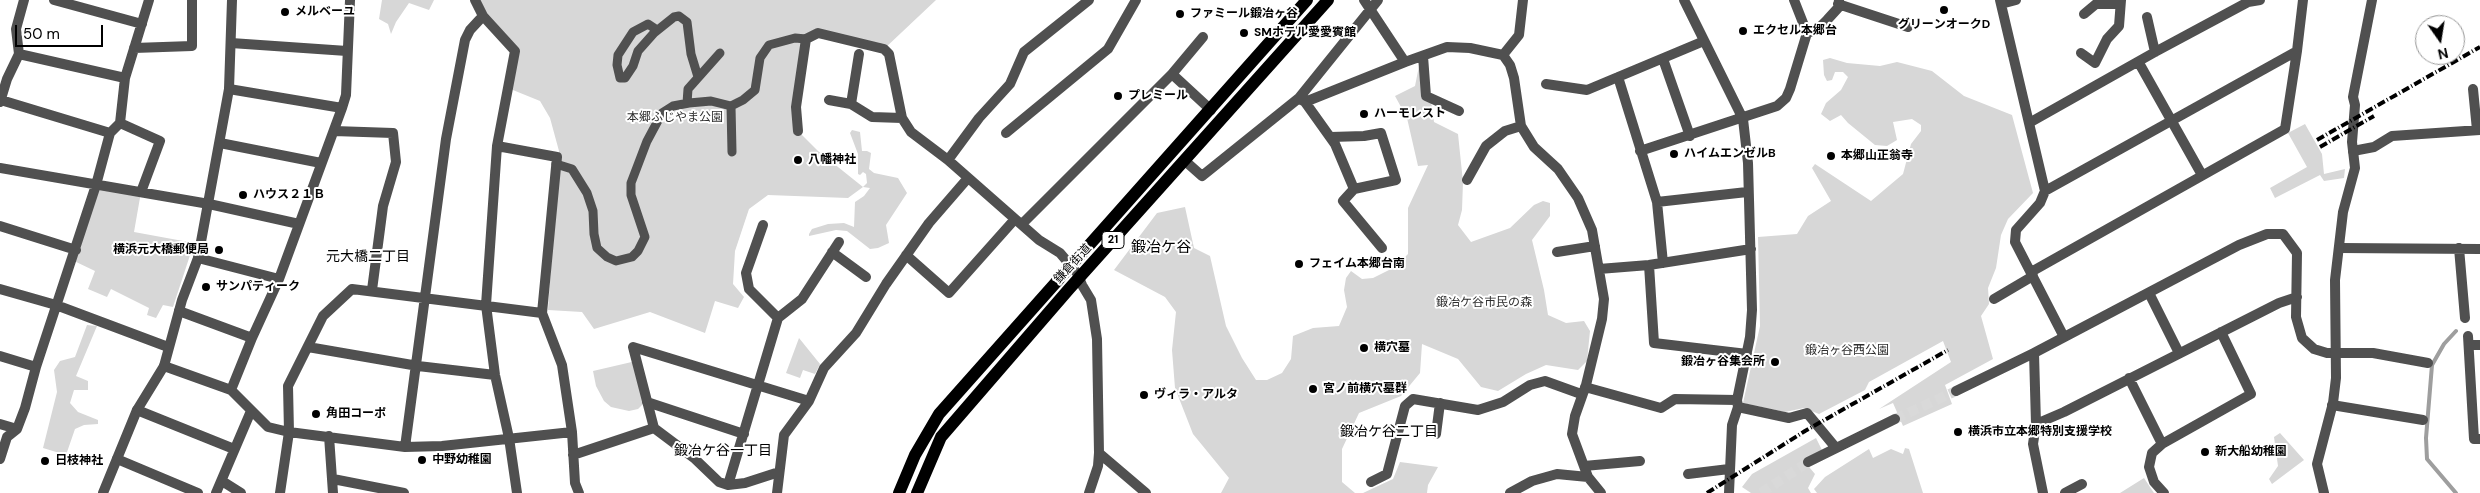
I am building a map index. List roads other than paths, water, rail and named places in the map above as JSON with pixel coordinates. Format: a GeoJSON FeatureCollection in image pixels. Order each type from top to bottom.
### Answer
{"type":"FeatureCollection","features":[{"type":"Feature","properties":{"kind":"main road","name":"鎌倉街道"},"geometry":{"type":"LineString","coordinates":[[899,493],[915,455],[939,414],[1307,0]]}},
{"type":"Feature","properties":{"kind":"main road","name":"鎌倉街道"},"geometry":{"type":"LineString","coordinates":[[916,493],[941,437],[1184,160],[1328,0]]}},
{"type":"Feature","properties":{"kind":"street"},"geometry":{"type":"LineString","coordinates":[[24,0],[16,29],[19,54],[7,79],[0,101],[110,133]]}},
{"type":"Feature","properties":{"kind":"street"},"geometry":{"type":"LineString","coordinates":[[54,0],[142,24]]}},
{"type":"Feature","properties":{"kind":"street"},"geometry":{"type":"LineString","coordinates":[[0,459],[7,437],[17,429],[25,408],[56,305],[76,250],[110,133],[120,123],[125,78],[149,0]]}},
{"type":"Feature","properties":{"kind":"street"},"geometry":{"type":"LineString","coordinates":[[134,48],[192,46],[192,0]]}},
{"type":"Feature","properties":{"kind":"street"},"geometry":{"type":"LineString","coordinates":[[102,493],[137,410],[164,366],[179,311],[198,258],[229,89],[232,0]]}},
{"type":"Feature","properties":{"kind":"street"},"geometry":{"type":"LineString","coordinates":[[231,390],[279,279],[346,95],[350,0]]}},
{"type":"Feature","properties":{"kind":"street"},"geometry":{"type":"LineString","coordinates":[[475,0],[483,16],[515,51],[498,146],[486,305],[495,375],[510,438],[517,493]]}},
{"type":"Feature","properties":{"kind":"street"},"geometry":{"type":"LineString","coordinates":[[948,160],[979,118],[1010,84],[1024,52],[1089,0]]}},
{"type":"Feature","properties":{"kind":"street"},"geometry":{"type":"LineString","coordinates":[[1006,132],[1108,49],[1136,0]]}},
{"type":"Feature","properties":{"kind":"street"},"geometry":{"type":"LineString","coordinates":[[1503,55],[1519,35],[1523,0]]}},
{"type":"Feature","properties":{"kind":"street"},"geometry":{"type":"LineString","coordinates":[[1684,0],[1743,119],[1748,163],[1747,192],[1751,249],[1752,310],[1747,354],[1738,404],[1732,425],[1728,493]]}},
{"type":"Feature","properties":{"kind":"street"},"geometry":{"type":"LineString","coordinates":[[1640,151],[1743,119],[1777,106],[1786,98],[1807,33],[1794,0]]}},
{"type":"Feature","properties":{"kind":"street"},"geometry":{"type":"LineString","coordinates":[[2016,0],[2000,2],[2044,192],[2040,203],[2016,230],[2015,242],[2064,337]]}},
{"type":"Feature","properties":{"kind":"street"},"geometry":{"type":"LineString","coordinates":[[2029,123],[2248,2],[2260,0]]}},
{"type":"Feature","properties":{"kind":"street"},"geometry":{"type":"LineString","coordinates":[[1994,299],[2032,274],[2285,129],[2304,0]]}},
{"type":"Feature","properties":{"kind":"street"},"geometry":{"type":"LineString","coordinates":[[2324,493],[2316,464],[2332,405],[2336,354],[2335,280],[2343,212],[2354,173],[2352,150],[2355,105],[2352,97],[2372,0]]}},
{"type":"Feature","properties":{"kind":"street"},"geometry":{"type":"LineString","coordinates":[[1807,33],[1818,29],[1838,8],[1839,2],[1908,27]]}},
{"type":"Feature","properties":{"kind":"street"},"geometry":{"type":"LineString","coordinates":[[2081,53],[2095,63],[2107,39],[2119,26],[2120,2],[2096,4],[2084,14]]}},
{"type":"Feature","properties":{"kind":"street"},"geometry":{"type":"LineString","coordinates":[[1302,100],[1371,3],[1405,62]]}},
{"type":"Feature","properties":{"kind":"street"},"geometry":{"type":"LineString","coordinates":[[405,447],[418,366],[446,139],[465,40],[470,30],[483,16]]}},
{"type":"Feature","properties":{"kind":"street"},"geometry":{"type":"LineString","coordinates":[[657,30],[648,24],[633,32],[618,55],[617,65],[620,78],[625,78],[633,66],[638,51],[657,30],[674,17],[683,18],[687,22],[691,54],[698,78]]}},
{"type":"Feature","properties":{"kind":"street"},"geometry":{"type":"LineString","coordinates":[[2147,17],[2155,52]]}},
{"type":"Feature","properties":{"kind":"street"},"geometry":{"type":"LineString","coordinates":[[556,164],[572,168],[587,193],[593,212],[597,248],[612,259],[625,260],[638,251],[645,237],[631,195],[631,183],[647,141],[662,113],[673,106],[687,103],[711,101],[731,106],[744,100],[755,90],[760,58],[770,45],[795,38],[806,39],[818,34],[884,48],[889,54],[902,118],[911,132],[948,160],[1040,240],[1060,253],[1080,278],[1091,300],[1096,321],[1098,466],[1089,493]]}},
{"type":"Feature","properties":{"kind":"street"},"geometry":{"type":"LineString","coordinates":[[906,255],[949,294],[1019,221],[1172,74],[1203,38]]}},
{"type":"Feature","properties":{"kind":"street"},"geometry":{"type":"LineString","coordinates":[[798,131],[796,107],[806,39]]}},
{"type":"Feature","properties":{"kind":"street"},"geometry":{"type":"LineString","coordinates":[[1546,84],[1587,90],[1704,41]]}},
{"type":"Feature","properties":{"kind":"street"},"geometry":{"type":"LineString","coordinates":[[231,43],[348,51]]}},
{"type":"Feature","properties":{"kind":"street"},"geometry":{"type":"LineString","coordinates":[[1184,160],[1202,176],[1302,100],[1447,47],[1470,48],[1503,55],[1510,65],[1514,78],[1521,126],[1534,147],[1558,169],[1578,198],[1592,230],[1604,299],[1602,319],[1572,434],[1588,477],[1600,493]]}},
{"type":"Feature","properties":{"kind":"street"},"geometry":{"type":"LineString","coordinates":[[2044,192],[2297,51]]}},
{"type":"Feature","properties":{"kind":"street"},"geometry":{"type":"LineString","coordinates":[[19,54],[125,78]]}},
{"type":"Feature","properties":{"kind":"street"},"geometry":{"type":"LineString","coordinates":[[687,103],[688,88],[720,54]]}},
{"type":"Feature","properties":{"kind":"street"},"geometry":{"type":"LineString","coordinates":[[851,104],[859,54]]}},
{"type":"Feature","properties":{"kind":"street"},"geometry":{"type":"LineString","coordinates":[[1423,56],[1426,96],[1459,111]]}},
{"type":"Feature","properties":{"kind":"street"},"geometry":{"type":"LineString","coordinates":[[1663,59],[1690,136]]}},
{"type":"Feature","properties":{"kind":"street"},"geometry":{"type":"LineString","coordinates":[[2139,63],[2170,122],[2202,175]]}},
{"type":"Feature","properties":{"kind":"street"},"geometry":{"type":"LineString","coordinates":[[1172,74],[1211,110]]}},
{"type":"Feature","properties":{"kind":"street"},"geometry":{"type":"LineString","coordinates":[[1618,77],[1657,202],[1662,263]]}},
{"type":"Feature","properties":{"kind":"street"},"geometry":{"type":"LineString","coordinates":[[229,89],[342,108]]}},
{"type":"Feature","properties":{"kind":"street"},"geometry":{"type":"LineString","coordinates":[[2352,150],[2374,147],[2392,136],[2479,130],[2473,89]]}},
{"type":"Feature","properties":{"kind":"street"},"geometry":{"type":"LineString","coordinates":[[829,100],[851,104],[872,117],[902,118]]}},
{"type":"Feature","properties":{"kind":"street"},"geometry":{"type":"LineString","coordinates":[[1302,100],[1331,137],[1354,189]]}},
{"type":"Feature","properties":{"kind":"street"},"geometry":{"type":"LineString","coordinates":[[731,106],[732,152]]}},
{"type":"Feature","properties":{"kind":"street"},"geometry":{"type":"LineString","coordinates":[[120,123],[160,140],[141,192]]}},
{"type":"Feature","properties":{"kind":"street"},"geometry":{"type":"LineString","coordinates":[[1467,180],[1486,146],[1505,130],[1521,126]]}},
{"type":"Feature","properties":{"kind":"street"},"geometry":{"type":"LineString","coordinates":[[334,130],[393,133],[396,162],[383,206],[372,290]]}},
{"type":"Feature","properties":{"kind":"street"},"geometry":{"type":"LineString","coordinates":[[1331,137],[1364,136],[1381,133],[1396,180],[1354,189],[1343,201],[1382,248]]}},
{"type":"Feature","properties":{"kind":"street"},"geometry":{"type":"LineString","coordinates":[[220,143],[321,163]]}},
{"type":"Feature","properties":{"kind":"street"},"geometry":{"type":"LineString","coordinates":[[498,146],[557,157],[542,313],[562,366],[572,432],[575,483],[579,493]]}},
{"type":"Feature","properties":{"kind":"street"},"geometry":{"type":"LineString","coordinates":[[0,168],[209,204],[299,224]]}},
{"type":"Feature","properties":{"kind":"street"},"geometry":{"type":"LineString","coordinates":[[777,493],[784,435],[809,400],[824,368],[856,333],[906,255],[929,224],[968,178]]}},
{"type":"Feature","properties":{"kind":"street"},"geometry":{"type":"LineString","coordinates":[[1657,202],[1747,192]]}},
{"type":"Feature","properties":{"kind":"street"},"geometry":{"type":"LineString","coordinates":[[763,225],[746,273],[749,289],[778,318]]}},
{"type":"Feature","properties":{"kind":"street"},"geometry":{"type":"LineString","coordinates":[[0,226],[76,250]]}},
{"type":"Feature","properties":{"kind":"street"},"geometry":{"type":"LineString","coordinates":[[1956,391],[2149,294],[2240,245],[2267,234],[2283,234],[2297,253],[2296,317],[2302,338],[2314,349],[2336,354],[2373,353],[2428,363]]}},
{"type":"Feature","properties":{"kind":"street"},"geometry":{"type":"LineString","coordinates":[[728,485],[778,318],[802,299],[839,242]]}},
{"type":"Feature","properties":{"kind":"street"},"geometry":{"type":"LineString","coordinates":[[1557,252],[1595,246]]}},
{"type":"Feature","properties":{"kind":"street"},"geometry":{"type":"LineString","coordinates":[[2340,248],[2480,249]]}},
{"type":"Feature","properties":{"kind":"street"},"geometry":{"type":"LineString","coordinates":[[2459,248],[2465,318]]}},
{"type":"Feature","properties":{"kind":"street"},"geometry":{"type":"LineString","coordinates":[[1599,269],[1648,265],[1751,249]]}},
{"type":"Feature","properties":{"kind":"street"},"geometry":{"type":"LineString","coordinates":[[832,252],[866,277]]}},
{"type":"Feature","properties":{"kind":"street"},"geometry":{"type":"LineString","coordinates":[[198,258],[279,279]]}},
{"type":"Feature","properties":{"kind":"street"},"geometry":{"type":"LineString","coordinates":[[1648,265],[1654,343],[1747,354]]}},
{"type":"Feature","properties":{"kind":"street"},"geometry":{"type":"LineString","coordinates":[[0,289],[56,305],[168,347]]}},
{"type":"Feature","properties":{"kind":"street"},"geometry":{"type":"LineString","coordinates":[[280,493],[289,432],[288,386],[323,316],[352,289],[372,290],[542,313]]}},
{"type":"Feature","properties":{"kind":"street"},"geometry":{"type":"LineString","coordinates":[[2149,294],[2179,352]]}},
{"type":"Feature","properties":{"kind":"street"},"geometry":{"type":"LineString","coordinates":[[2036,424],[2064,412],[2179,352],[2279,303],[2297,297]]}},
{"type":"Feature","properties":{"kind":"street"},"geometry":{"type":"LineString","coordinates":[[179,311],[252,338]]}},
{"type":"Feature","properties":{"kind":"street"},"geometry":{"type":"LineString","coordinates":[[2164,493],[2154,482],[2149,467],[2152,453],[2162,444],[2251,394],[2221,332]]}},
{"type":"Feature","properties":{"kind":"street"},"geometry":{"type":"LineString","coordinates":[[2473,342],[2474,439],[2480,439]]}},
{"type":"Feature","properties":{"kind":"street"},"geometry":{"type":"LineString","coordinates":[[308,347],[418,366],[495,375]]}},
{"type":"Feature","properties":{"kind":"street"},"geometry":{"type":"LineString","coordinates":[[779,472],[745,483],[728,485],[719,482],[694,458],[654,428],[633,347],[809,400]]}},
{"type":"Feature","properties":{"kind":"street"},"geometry":{"type":"LineString","coordinates":[[2034,353],[2036,424],[2033,444],[2043,493]]}},
{"type":"Feature","properties":{"kind":"street"},"geometry":{"type":"LineString","coordinates":[[0,356],[36,367]]}},
{"type":"Feature","properties":{"kind":"street"},"geometry":{"type":"LineString","coordinates":[[164,366],[231,390],[268,426],[289,432],[405,447],[442,446],[572,432]]}},
{"type":"Feature","properties":{"kind":"street"},"geometry":{"type":"LineString","coordinates":[[2129,378],[2162,444]]}},
{"type":"Feature","properties":{"kind":"street"},"geometry":{"type":"LineString","coordinates":[[1371,482],[1387,474],[1405,406],[1413,399],[1478,410],[1503,402],[1530,385],[1545,381],[1661,408],[1675,399],[1738,404],[1789,418],[1807,413],[1836,448]]}},
{"type":"Feature","properties":{"kind":"street"},"geometry":{"type":"LineString","coordinates":[[647,402],[744,434]]}},
{"type":"Feature","properties":{"kind":"street"},"geometry":{"type":"LineString","coordinates":[[1436,434],[1440,403]]}},
{"type":"Feature","properties":{"kind":"street"},"geometry":{"type":"LineString","coordinates":[[2332,405],[2423,420]]}},
{"type":"Feature","properties":{"kind":"street"},"geometry":{"type":"LineString","coordinates":[[137,410],[234,450]]}},
{"type":"Feature","properties":{"kind":"street"},"geometry":{"type":"LineString","coordinates":[[216,493],[251,411]]}},
{"type":"Feature","properties":{"kind":"street"},"geometry":{"type":"LineString","coordinates":[[1808,462],[1895,419]]}},
{"type":"Feature","properties":{"kind":"street"},"geometry":{"type":"LineString","coordinates":[[0,424],[17,429]]}},
{"type":"Feature","properties":{"kind":"street"},"geometry":{"type":"LineString","coordinates":[[573,455],[654,428]]}},
{"type":"Feature","properties":{"kind":"street"},"geometry":{"type":"LineString","coordinates":[[329,436],[333,493]]}},
{"type":"Feature","properties":{"kind":"street"},"geometry":{"type":"LineString","coordinates":[[1098,453],[1146,493]]}},
{"type":"Feature","properties":{"kind":"street"},"geometry":{"type":"LineString","coordinates":[[117,459],[198,493]]}},
{"type":"Feature","properties":{"kind":"street"},"geometry":{"type":"LineString","coordinates":[[1584,466],[1640,462]]}},
{"type":"Feature","properties":{"kind":"street"},"geometry":{"type":"LineString","coordinates":[[1688,474],[1729,469]]}},
{"type":"Feature","properties":{"kind":"street"},"geometry":{"type":"LineString","coordinates":[[1510,493],[1532,481],[1557,474],[1588,477]]}},
{"type":"Feature","properties":{"kind":"street"},"geometry":{"type":"LineString","coordinates":[[333,479],[404,493]]}},
{"type":"Feature","properties":{"kind":"street"},"geometry":{"type":"LineString","coordinates":[[222,481],[241,493]]}},
{"type":"Feature","properties":{"kind":"street"},"geometry":{"type":"LineString","coordinates":[[2065,493],[2082,484]]}},
{"type":"Feature","properties":{"kind":"waterway"},"geometry":{"type":"LineString","coordinates":[[2456,331],[2444,344],[2432,365],[2426,438],[2427,459],[2456,493]]}},
{"type":"Feature","properties":{"kind":"tunnel"},"geometry":{"type":"LineString","coordinates":[[1895,419],[1956,391]]}},
{"type":"Feature","properties":{"kind":"tunnel"},"geometry":{"type":"LineString","coordinates":[[1761,493],[1808,462]]}},
{"type":"Feature","properties":{"kind":"railway"},"geometry":{"type":"LineString","coordinates":[[2317,140],[2480,47]]}},
{"type":"Feature","properties":{"kind":"railway"},"geometry":{"type":"LineString","coordinates":[[2320,147],[2374,116]]}},
{"type":"Feature","properties":{"kind":"railway"},"geometry":{"type":"LineString","coordinates":[[1707,493],[1805,431],[1948,350]]}},
{"type":"Feature","properties":{"kind":"place","name":"グリーンオークD"},"geometry":{"type":"Point","coordinates":[1944,10]}},
{"type":"Feature","properties":{"kind":"place","name":"メルベーユ"},"geometry":{"type":"Point","coordinates":[285,12]}},
{"type":"Feature","properties":{"kind":"place","name":"ファミール鍛冶ヶ谷"},"geometry":{"type":"Point","coordinates":[1180,14]}},
{"type":"Feature","properties":{"kind":"place","name":"エクセル本郷台"},"geometry":{"type":"Point","coordinates":[1743,31]}},
{"type":"Feature","properties":{"kind":"place","name":"SMホテル愛愛賓館"},"geometry":{"type":"Point","coordinates":[1244,33]}},
{"type":"Feature","properties":{"kind":"place","name":"プレミール"},"geometry":{"type":"Point","coordinates":[1118,96]}},
{"type":"Feature","properties":{"kind":"place","name":"ハーモレスト"},"geometry":{"type":"Point","coordinates":[1364,114]}},
{"type":"Feature","properties":{"kind":"place","name":"ハイムエンゼルB"},"geometry":{"type":"Point","coordinates":[1674,154]}},
{"type":"Feature","properties":{"kind":"place","name":"本郷山正翁寺"},"geometry":{"type":"Point","coordinates":[1831,156]}},
{"type":"Feature","properties":{"kind":"place","name":"八幡神社"},"geometry":{"type":"Point","coordinates":[798,160]}},
{"type":"Feature","properties":{"kind":"place","name":"ハウス２１Ｂ"},"geometry":{"type":"Point","coordinates":[243,195]}},
{"type":"Feature","properties":{"kind":"place","name":"横浜元大橋郵便局"},"geometry":{"type":"Point","coordinates":[219,250]}},
{"type":"Feature","properties":{"kind":"place","name":"フェイム本郷台南"},"geometry":{"type":"Point","coordinates":[1299,264]}},
{"type":"Feature","properties":{"kind":"place","name":"サンパティーク"},"geometry":{"type":"Point","coordinates":[206,287]}},
{"type":"Feature","properties":{"kind":"place","name":"横穴墓"},"geometry":{"type":"Point","coordinates":[1364,348]}},
{"type":"Feature","properties":{"kind":"place","name":"鍛冶ヶ谷集会所"},"geometry":{"type":"Point","coordinates":[1775,362]}},
{"type":"Feature","properties":{"kind":"place","name":"宮ノ前横穴墓群"},"geometry":{"type":"Point","coordinates":[1313,389]}},
{"type":"Feature","properties":{"kind":"place","name":"ヴィラ・アルタ"},"geometry":{"type":"Point","coordinates":[1144,395]}},
{"type":"Feature","properties":{"kind":"place","name":"角田コーポ"},"geometry":{"type":"Point","coordinates":[316,414]}},
{"type":"Feature","properties":{"kind":"place","name":"横浜市立本郷特別支援学校"},"geometry":{"type":"Point","coordinates":[1958,432]}},
{"type":"Feature","properties":{"kind":"place","name":"新大船幼稚園"},"geometry":{"type":"Point","coordinates":[2205,452]}},
{"type":"Feature","properties":{"kind":"place","name":"中野幼稚園"},"geometry":{"type":"Point","coordinates":[422,460]}},
{"type":"Feature","properties":{"kind":"place","name":"日枝神社"},"geometry":{"type":"Point","coordinates":[45,461]}},
{"type":"Feature","properties":{"kind":"district","name":"鍛冶ケ谷"},"geometry":{"type":"Point","coordinates":[1161,248]}},
{"type":"Feature","properties":{"kind":"district","name":"元大橋二丁目"},"geometry":{"type":"Point","coordinates":[368,257]}},
{"type":"Feature","properties":{"kind":"district","name":"鍛冶ケ谷二丁目"},"geometry":{"type":"Point","coordinates":[1389,432]}},
{"type":"Feature","properties":{"kind":"district","name":"鍛冶ケ谷一丁目"},"geometry":{"type":"Point","coordinates":[723,451]}},
{"type":"Feature","properties":{"kind":"park label","name":"本郷ふじやま公園"},"geometry":{"type":"Point","coordinates":[675,118]}},
{"type":"Feature","properties":{"kind":"park label","name":"鍛冶ケ谷市民の森"},"geometry":{"type":"Point","coordinates":[1484,303]}},
{"type":"Feature","properties":{"kind":"park label","name":"鍛冶ヶ谷西公園"},"geometry":{"type":"Point","coordinates":[1847,351]}}]}
